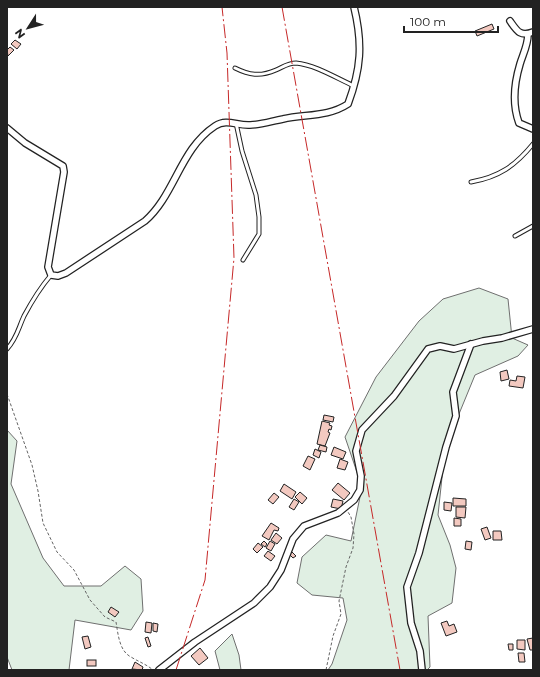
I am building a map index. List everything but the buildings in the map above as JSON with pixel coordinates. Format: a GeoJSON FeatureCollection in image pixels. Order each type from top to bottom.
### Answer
{"type":"FeatureCollection","features":[{"type":"Feature","properties":{"kind":"street"},"geometry":{"type":"LineString","coordinates":[[7,128],[25,143],[64,166],[48,267],[52,275],[58,276],[66,273],[145,222],[156,211],[191,149],[214,127],[228,122],[254,125],[285,118],[324,115],[339,110],[348,104],[354,86],[360,54],[360,31],[354,7]]}},
{"type":"Feature","properties":{"kind":"street"},"geometry":{"type":"LineString","coordinates":[[510,21],[518,33],[530,33],[528,44],[520,65],[514,92],[515,112],[519,123],[533,129]]}},
{"type":"Feature","properties":{"kind":"street"},"geometry":{"type":"LineString","coordinates":[[158,670],[196,642],[254,603],[270,587],[281,570],[293,539],[304,526],[338,513],[354,500],[360,490],[361,476],[356,451],[362,430],[394,396],[428,349],[440,346],[454,349],[533,329]]}},
{"type":"Feature","properties":{"kind":"street"},"geometry":{"type":"LineString","coordinates":[[422,670],[420,651],[412,623],[406,587],[419,553],[446,447],[456,416],[453,392],[471,344]]}},
{"type":"Feature","properties":{"kind":"lane"},"geometry":{"type":"LineString","coordinates":[[235,68],[254,76],[275,70],[287,64],[296,63],[313,68],[354,86]]}},
{"type":"Feature","properties":{"kind":"lane"},"geometry":{"type":"LineString","coordinates":[[236,124],[242,151],[256,195],[259,217],[259,234],[244,260]]}},
{"type":"Feature","properties":{"kind":"lane"},"geometry":{"type":"LineString","coordinates":[[471,182],[484,180],[498,174],[519,161],[533,144]]}},
{"type":"Feature","properties":{"kind":"lane"},"geometry":{"type":"LineString","coordinates":[[514,236],[533,226]]}},
{"type":"Feature","properties":{"kind":"lane"},"geometry":{"type":"LineString","coordinates":[[7,349],[15,340],[23,318],[38,291],[52,275]]}},
{"type":"Feature","properties":{"kind":"path"},"geometry":{"type":"LineString","coordinates":[[7,394],[32,465],[38,490],[42,523],[57,552],[74,570],[90,600],[105,617],[116,622],[120,643],[129,657],[142,661],[154,670]]}},
{"type":"Feature","properties":{"kind":"path"},"geometry":{"type":"LineString","coordinates":[[326,670],[333,636],[341,614],[339,601],[346,567],[353,548],[354,534],[351,517],[345,508]]}},
{"type":"Feature","properties":{"kind":"green space"},"geometry":{"type":"Polygon","coordinates":[[[479,288],[508,299],[512,338],[528,345],[518,356],[475,375],[452,431],[443,468],[438,515],[450,545],[456,568],[452,603],[428,616],[430,667],[427,670],[328,670],[332,664],[347,620],[343,598],[312,595],[297,583],[302,557],[326,535],[351,541],[362,487],[345,437],[376,377],[419,321],[443,299],[479,288]]]}},
{"type":"Feature","properties":{"kind":"green space"},"geometry":{"type":"Polygon","coordinates":[[[7,430],[17,441],[11,484],[43,558],[64,586],[101,586],[125,566],[141,579],[143,611],[131,630],[75,620],[69,670],[12,670],[7,657],[7,430]]]}},
{"type":"Feature","properties":{"kind":"green space"},"geometry":{"type":"Polygon","coordinates":[[[232,634],[239,655],[241,670],[220,670],[215,651],[232,634]]]}},
{"type":"Feature","properties":{"kind":"power"},"geometry":{"type":"LineString","coordinates":[[176,670],[205,580],[234,258],[227,53],[222,7]]}},
{"type":"Feature","properties":{"kind":"power"},"geometry":{"type":"LineString","coordinates":[[282,7],[400,670]]}}]}
